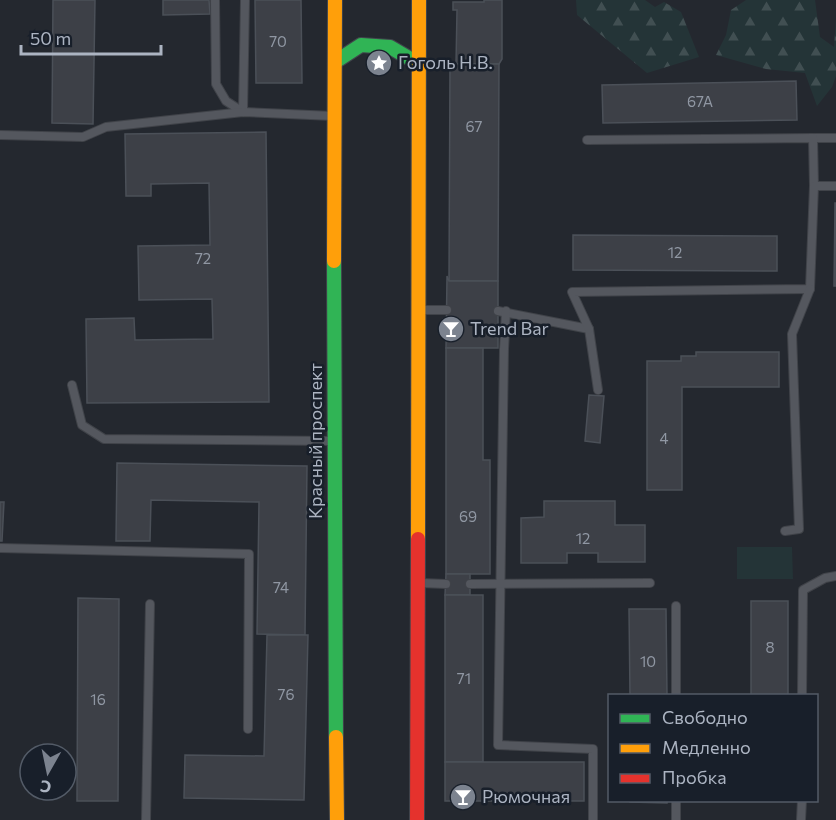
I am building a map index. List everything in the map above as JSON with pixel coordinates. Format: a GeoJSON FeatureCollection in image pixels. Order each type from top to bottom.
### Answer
{"type":"FeatureCollection","features":[{"type":"Feature","properties":{"kind":"main road","name":"Красный проспект"},"geometry":{"type":"LineString","coordinates":[[336,0],[334,441],[337,820]]}},
{"type":"Feature","properties":{"kind":"main road"},"geometry":{"type":"LineString","coordinates":[[417,820],[419,0]]}},
{"type":"Feature","properties":{"kind":"main road"},"geometry":{"type":"LineString","coordinates":[[335,62],[361,45],[390,46],[419,64]]}},
{"type":"Feature","properties":{"kind":"lane"},"geometry":{"type":"LineString","coordinates":[[215,0],[216,84],[226,101],[243,112]]}},
{"type":"Feature","properties":{"kind":"lane"},"geometry":{"type":"LineString","coordinates":[[243,112],[245,0]]}},
{"type":"Feature","properties":{"kind":"lane"},"geometry":{"type":"LineString","coordinates":[[0,135],[83,136],[106,127],[243,112],[334,116]]}},
{"type":"Feature","properties":{"kind":"lane"},"geometry":{"type":"LineString","coordinates":[[785,531],[799,529],[792,334],[810,289],[814,186],[813,138]]}},
{"type":"Feature","properties":{"kind":"lane"},"geometry":{"type":"LineString","coordinates":[[587,140],[836,138]]}},
{"type":"Feature","properties":{"kind":"lane"},"geometry":{"type":"LineString","coordinates":[[814,186],[836,186]]}},
{"type":"Feature","properties":{"kind":"lane"},"geometry":{"type":"LineString","coordinates":[[598,390],[589,329],[572,292],[810,289]]}},
{"type":"Feature","properties":{"kind":"lane"},"geometry":{"type":"LineString","coordinates":[[419,310],[447,310]]}},
{"type":"Feature","properties":{"kind":"lane"},"geometry":{"type":"LineString","coordinates":[[589,329],[502,311],[498,745],[593,749],[593,820]]}},
{"type":"Feature","properties":{"kind":"lane"},"geometry":{"type":"LineString","coordinates":[[72,385],[82,425],[104,439],[334,441]]}},
{"type":"Feature","properties":{"kind":"lane"},"geometry":{"type":"LineString","coordinates":[[0,548],[249,554],[248,729]]}},
{"type":"Feature","properties":{"kind":"lane"},"geometry":{"type":"LineString","coordinates":[[802,694],[803,590],[825,578],[836,576]]}},
{"type":"Feature","properties":{"kind":"lane"},"geometry":{"type":"LineString","coordinates":[[418,583],[446,584]]}},
{"type":"Feature","properties":{"kind":"lane"},"geometry":{"type":"LineString","coordinates":[[470,584],[651,583]]}},
{"type":"Feature","properties":{"kind":"lane"},"geometry":{"type":"LineString","coordinates":[[146,820],[150,604]]}},
{"type":"Feature","properties":{"kind":"lane"},"geometry":{"type":"LineString","coordinates":[[676,606],[676,694]]}},
{"type":"Feature","properties":{"kind":"lane"},"geometry":{"type":"LineString","coordinates":[[676,802],[676,820]]}},
{"type":"Feature","properties":{"kind":"lane"},"geometry":{"type":"LineString","coordinates":[[801,820],[802,802]]}},
{"type":"Feature","properties":{"kind":"green space"},"geometry":{"type":"Polygon","coordinates":[[[576,0],[645,0],[655,7],[664,2],[681,12],[699,57],[647,73],[577,15],[576,0]]]}},
{"type":"Feature","properties":{"kind":"green space"},"geometry":{"type":"Polygon","coordinates":[[[746,0],[815,0],[820,37],[834,47],[836,19],[836,76],[832,87],[817,106],[805,73],[766,69],[716,55],[726,35],[731,10],[746,0]]]}},
{"type":"Feature","properties":{"kind":"green space"},"geometry":{"type":"Polygon","coordinates":[[[737,547],[792,547],[793,579],[737,579],[737,547]]]}},
{"type":"Feature","properties":{"kind":"building"},"geometry":{"type":"Polygon","coordinates":[[[53,0],[95,0],[93,124],[52,123],[53,0]]]}},
{"type":"Feature","properties":{"kind":"building"},"geometry":{"type":"Polygon","coordinates":[[[163,0],[209,0],[210,14],[163,15],[163,0]]]}},
{"type":"Feature","properties":{"kind":"building"},"geometry":{"type":"Polygon","coordinates":[[[255,0],[301,0],[302,83],[256,83],[255,0]]]}},
{"type":"Feature","properties":{"kind":"building"},"geometry":{"type":"Polygon","coordinates":[[[484,0],[502,0],[502,59],[499,64],[456,64],[457,10],[453,10],[453,2],[484,2],[484,0]]]}},
{"type":"Feature","properties":{"kind":"building"},"geometry":{"type":"Polygon","coordinates":[[[450,64],[499,64],[498,281],[449,281],[450,64]]]}},
{"type":"Feature","properties":{"kind":"building"},"geometry":{"type":"Polygon","coordinates":[[[796,81],[797,120],[603,123],[602,85],[796,81]]]}},
{"type":"Feature","properties":{"kind":"building"},"geometry":{"type":"Polygon","coordinates":[[[266,132],[269,402],[87,403],[86,319],[134,318],[135,340],[213,339],[212,299],[139,300],[138,246],[210,245],[209,183],[151,184],[151,196],[126,196],[125,134],[266,132]]]}},
{"type":"Feature","properties":{"kind":"building"},"geometry":{"type":"Polygon","coordinates":[[[835,203],[836,286],[834,286],[835,203]]]}},
{"type":"Feature","properties":{"kind":"building"},"geometry":{"type":"Polygon","coordinates":[[[573,235],[777,236],[777,271],[573,270],[573,235]]]}},
{"type":"Feature","properties":{"kind":"building"},"geometry":{"type":"Polygon","coordinates":[[[447,276],[449,281],[498,281],[498,348],[446,348],[447,276]]]}},
{"type":"Feature","properties":{"kind":"building"},"geometry":{"type":"Polygon","coordinates":[[[446,348],[483,348],[483,460],[490,460],[490,574],[446,574],[446,348]]]}},
{"type":"Feature","properties":{"kind":"building"},"geometry":{"type":"Polygon","coordinates":[[[696,352],[779,352],[779,387],[682,387],[682,490],[647,490],[647,361],[681,361],[681,356],[696,356],[696,352]]]}},
{"type":"Feature","properties":{"kind":"building"},"geometry":{"type":"Polygon","coordinates":[[[589,395],[604,396],[600,443],[585,441],[589,395]]]}},
{"type":"Feature","properties":{"kind":"building"},"geometry":{"type":"Polygon","coordinates":[[[117,463],[307,466],[305,635],[257,634],[259,502],[151,500],[150,541],[116,541],[117,463]]]}},
{"type":"Feature","properties":{"kind":"building"},"geometry":{"type":"Polygon","coordinates":[[[544,501],[615,501],[615,525],[645,525],[645,562],[598,562],[598,553],[567,553],[567,563],[521,563],[521,518],[544,517],[544,501]]]}},
{"type":"Feature","properties":{"kind":"building"},"geometry":{"type":"Polygon","coordinates":[[[0,502],[4,502],[2,541],[0,541],[0,502]]]}},
{"type":"Feature","properties":{"kind":"building"},"geometry":{"type":"Polygon","coordinates":[[[446,574],[470,574],[470,595],[445,595],[446,574]]]}},
{"type":"Feature","properties":{"kind":"building"},"geometry":{"type":"Polygon","coordinates":[[[445,595],[483,595],[483,762],[445,762],[445,595]]]}},
{"type":"Feature","properties":{"kind":"building"},"geometry":{"type":"Polygon","coordinates":[[[78,598],[119,599],[118,801],[78,801],[78,598]]]}},
{"type":"Feature","properties":{"kind":"building"},"geometry":{"type":"Polygon","coordinates":[[[751,601],[788,601],[788,694],[751,694],[751,601]]]}},
{"type":"Feature","properties":{"kind":"building"},"geometry":{"type":"Polygon","coordinates":[[[629,609],[666,609],[667,694],[630,694],[629,609]]]}},
{"type":"Feature","properties":{"kind":"building"},"geometry":{"type":"Polygon","coordinates":[[[267,635],[308,635],[304,800],[184,798],[185,755],[264,756],[267,635]]]}},
{"type":"Feature","properties":{"kind":"building"},"geometry":{"type":"Polygon","coordinates":[[[445,762],[584,762],[584,801],[445,801],[445,762]]]}},
{"type":"Feature","properties":{"kind":"traffic: fast"},"geometry":{"type":"LineString","coordinates":[[335,62],[361,45],[390,47],[419,64]]}},
{"type":"Feature","properties":{"kind":"traffic: fast"},"geometry":{"type":"LineString","coordinates":[[334,261],[336,737]]}},
{"type":"Feature","properties":{"kind":"traffic: slow"},"geometry":{"type":"LineString","coordinates":[[334,261],[335,0]]}},
{"type":"Feature","properties":{"kind":"traffic: slow"},"geometry":{"type":"LineString","coordinates":[[418,539],[419,0]]}},
{"type":"Feature","properties":{"kind":"traffic: slow"},"geometry":{"type":"LineString","coordinates":[[336,737],[337,820]]}},
{"type":"Feature","properties":{"kind":"traffic: jam"},"geometry":{"type":"LineString","coordinates":[[417,820],[418,539]]}},
{"type":"Feature","properties":{"kind":"place","name":"Гоголь Н.В."},"geometry":{"type":"Point","coordinates":[379,63]}},
{"type":"Feature","properties":{"kind":"place","name":"Trend Bar"},"geometry":{"type":"Point","coordinates":[451,329]}},
{"type":"Feature","properties":{"kind":"place","name":"Рюмочная"},"geometry":{"type":"Point","coordinates":[463,797]}}]}
